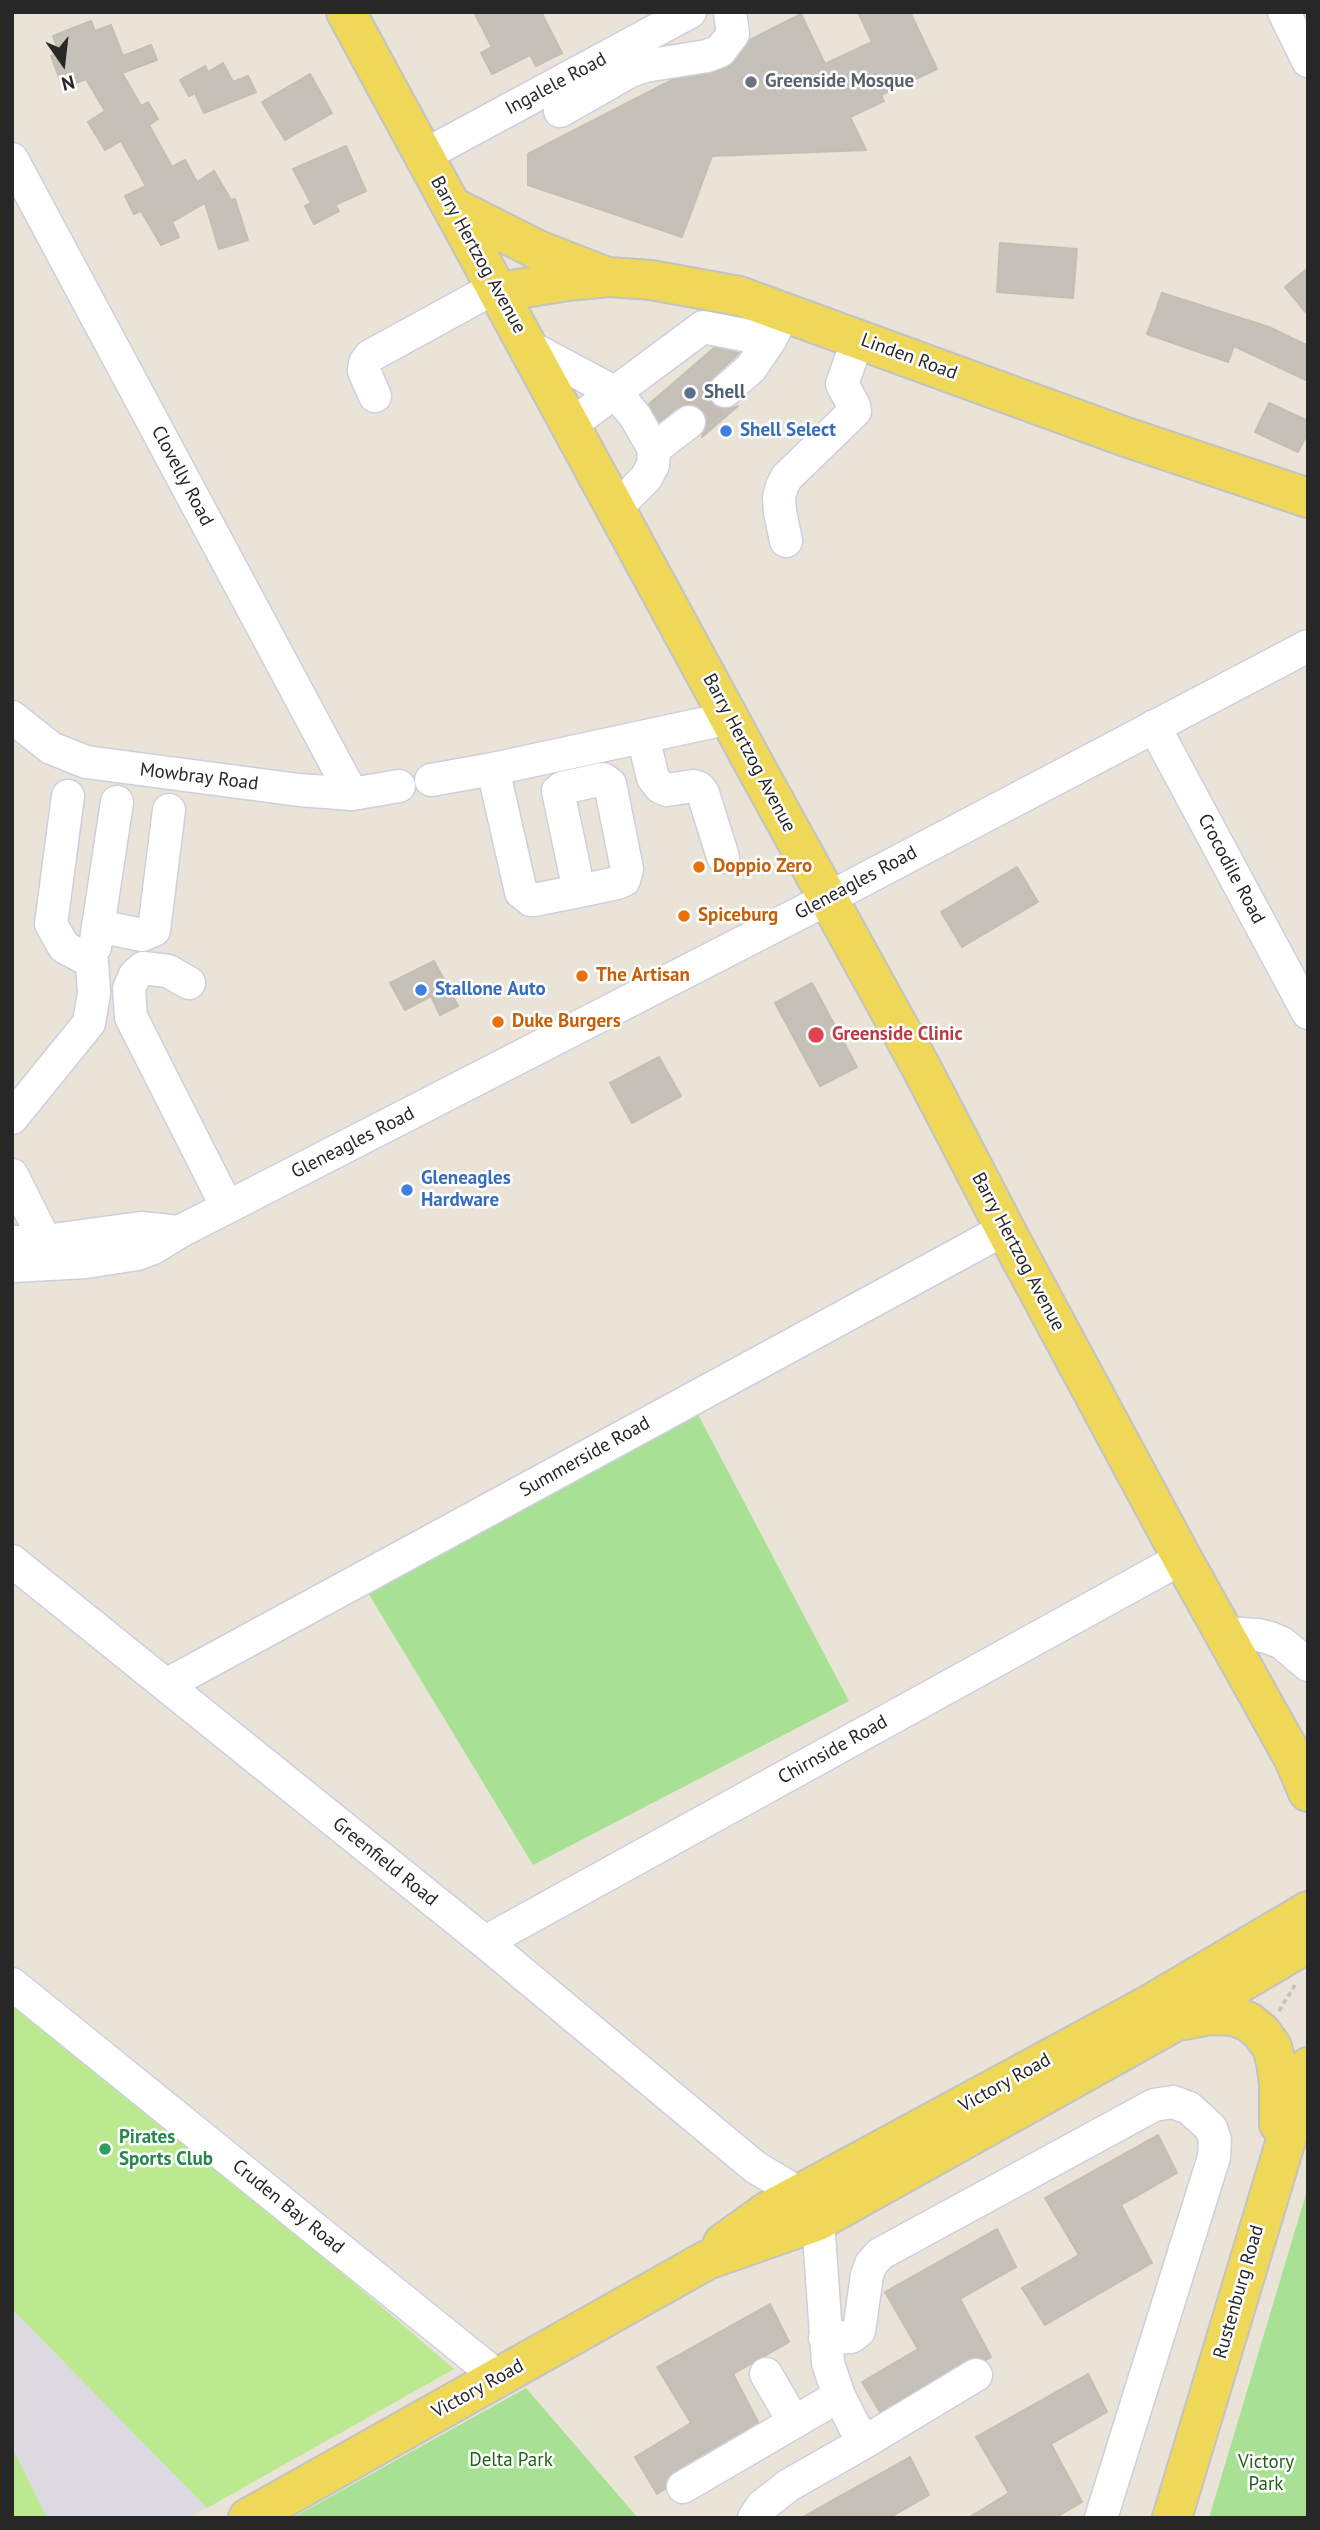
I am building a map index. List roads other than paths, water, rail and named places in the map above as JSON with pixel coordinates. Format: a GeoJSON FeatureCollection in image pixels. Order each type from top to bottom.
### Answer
{"type":"FeatureCollection","features":[{"type":"Feature","properties":{"kind":"main road","name":"Barry Hertzog Avenue"},"geometry":{"type":"LineString","coordinates":[[346,12],[922,1069],[1182,1558],[1223,1633],[1301,1762]]}},
{"type":"Feature","properties":{"kind":"main road"},"geometry":{"type":"LineString","coordinates":[[451,206],[533,247],[610,277]]}},
{"type":"Feature","properties":{"kind":"main road","name":"Linden Road"},"geometry":{"type":"LineString","coordinates":[[498,290],[610,277],[651,280],[739,296],[777,326],[858,339],[1123,436],[1308,498]]}},
{"type":"Feature","properties":{"kind":"main road","name":"Victory Road"},"geometry":{"type":"LineString","coordinates":[[714,2252],[795,2209],[820,2207],[830,2192],[900,2141],[1145,2007],[1308,1911]]}},
{"type":"Feature","properties":{"kind":"main road","name":"Victory Road"},"geometry":{"type":"LineString","coordinates":[[248,2518],[714,2252],[795,2209],[1304,1960]]}},
{"type":"Feature","properties":{"kind":"main road"},"geometry":{"type":"LineString","coordinates":[[1164,2028],[1199,2016],[1217,2014],[1243,2018],[1261,2032],[1272,2047],[1278,2074],[1279,2157]]}},
{"type":"Feature","properties":{"kind":"main road","name":"Rustenburg Road"},"geometry":{"type":"LineString","coordinates":[[1172,2518],[1308,2067]]}},
{"type":"Feature","properties":{"kind":"street","name":"Ingalele Road"},"geometry":{"type":"LineString","coordinates":[[423,156],[558,108],[690,12]]}},
{"type":"Feature","properties":{"kind":"street"},"geometry":{"type":"LineString","coordinates":[[558,108],[630,71],[720,51],[733,34],[730,12]]}},
{"type":"Feature","properties":{"kind":"street"},"geometry":{"type":"LineString","coordinates":[[1284,12],[1308,61]]}},
{"type":"Feature","properties":{"kind":"street","name":"Clovelly Road"},"geometry":{"type":"LineString","coordinates":[[12,159],[352,794]]}},
{"type":"Feature","properties":{"kind":"street"},"geometry":{"type":"LineString","coordinates":[[703,327],[705,289]]}},
{"type":"Feature","properties":{"kind":"street"},"geometry":{"type":"LineString","coordinates":[[375,396],[364,370],[370,356],[498,290]]}},
{"type":"Feature","properties":{"kind":"street"},"geometry":{"type":"LineString","coordinates":[[572,424],[703,327],[777,326]]}},
{"type":"Feature","properties":{"kind":"street"},"geometry":{"type":"LineString","coordinates":[[725,391],[751,368],[777,326]]}},
{"type":"Feature","properties":{"kind":"street"},"geometry":{"type":"LineString","coordinates":[[786,541],[779,505],[782,486],[787,477],[855,411],[842,384],[858,339]]}},
{"type":"Feature","properties":{"kind":"street"},"geometry":{"type":"LineString","coordinates":[[528,346],[616,393],[635,416],[654,449],[653,466],[646,478],[616,509]]}},
{"type":"Feature","properties":{"kind":"street"},"geometry":{"type":"LineString","coordinates":[[654,449],[689,422]]}},
{"type":"Feature","properties":{"kind":"street","name":"Gleneagles Road"},"geometry":{"type":"LineString","coordinates":[[23,1251],[137,1254],[153,1248],[179,1232],[828,898],[1308,646]]}},
{"type":"Feature","properties":{"kind":"street","name":"Mowbray Road"},"geometry":{"type":"LineString","coordinates":[[12,717],[51,748],[86,762],[299,790],[352,794],[400,786]]}},
{"type":"Feature","properties":{"kind":"street"},"geometry":{"type":"LineString","coordinates":[[430,780],[730,718]]}},
{"type":"Feature","properties":{"kind":"street","name":"Crocodile Road"},"geometry":{"type":"LineString","coordinates":[[1154,726],[1308,1013]]}},
{"type":"Feature","properties":{"kind":"street"},"geometry":{"type":"LineString","coordinates":[[643,737],[653,778],[660,787],[667,790],[693,786],[699,788],[723,857]]}},
{"type":"Feature","properties":{"kind":"street"},"geometry":{"type":"LineString","coordinates":[[493,769],[524,896],[534,900],[579,891]]}},
{"type":"Feature","properties":{"kind":"street"},"geometry":{"type":"LineString","coordinates":[[68,796],[51,924],[64,947],[92,962]]}},
{"type":"Feature","properties":{"kind":"street"},"geometry":{"type":"LineString","coordinates":[[12,1118],[89,1023],[94,993],[92,962],[117,802]]}},
{"type":"Feature","properties":{"kind":"street"},"geometry":{"type":"LineString","coordinates":[[98,926],[142,934],[154,930],[169,810]]}},
{"type":"Feature","properties":{"kind":"street"},"geometry":{"type":"LineString","coordinates":[[189,983],[168,971],[143,968],[135,975],[129,989],[131,1017],[227,1207]]}},
{"type":"Feature","properties":{"kind":"street"},"geometry":{"type":"LineString","coordinates":[[12,1175],[23,1251]]}},
{"type":"Feature","properties":{"kind":"street","name":"Summerside Road"},"geometry":{"type":"LineString","coordinates":[[166,1685],[1005,1229]]}},
{"type":"Feature","properties":{"kind":"street","name":"Chirnside Road"},"geometry":{"type":"LineString","coordinates":[[485,1942],[1182,1558]]}},
{"type":"Feature","properties":{"kind":"street","name":"Greenfield Road"},"geometry":{"type":"LineString","coordinates":[[12,1561],[485,1942],[755,2167],[767,2194],[795,2209],[825,2338],[828,2363],[839,2396],[863,2443]]}},
{"type":"Feature","properties":{"kind":"street"},"geometry":{"type":"LineString","coordinates":[[1223,1633],[1258,1634],[1270,1638],[1282,1643],[1308,1665]]}},
{"type":"Feature","properties":{"kind":"street","name":"Cruden Bay Road"},"geometry":{"type":"LineString","coordinates":[[12,1984],[498,2377]]}},
{"type":"Feature","properties":{"kind":"street"},"geometry":{"type":"LineString","coordinates":[[825,2338],[851,2337],[859,2331],[867,2274],[880,2254],[1154,2105],[1173,2102],[1189,2108],[1211,2128],[1215,2140],[1214,2157],[1101,2518]]}},
{"type":"Feature","properties":{"kind":"street"},"geometry":{"type":"LineString","coordinates":[[766,2374],[794,2422]]}},
{"type":"Feature","properties":{"kind":"street"},"geometry":{"type":"LineString","coordinates":[[754,2518],[762,2506],[789,2485],[976,2375]]}},
{"type":"Feature","properties":{"kind":"street"},"geometry":{"type":"LineString","coordinates":[[683,2487],[839,2396]]}},
{"type":"Feature","properties":{"kind":"tunnel"},"geometry":{"type":"LineString","coordinates":[[689,422],[725,391]]}},
{"type":"Feature","properties":{"kind":"place","name":"Greenside Mosque"},"geometry":{"type":"Point","coordinates":[751,82]}},
{"type":"Feature","properties":{"kind":"place","name":"Shell"},"geometry":{"type":"Point","coordinates":[690,393]}},
{"type":"Feature","properties":{"kind":"place","name":"Shell Select"},"geometry":{"type":"Point","coordinates":[726,431]}},
{"type":"Feature","properties":{"kind":"place","name":"Doppio Zero"},"geometry":{"type":"Point","coordinates":[699,867]}},
{"type":"Feature","properties":{"kind":"place","name":"Spiceburg"},"geometry":{"type":"Point","coordinates":[684,916]}},
{"type":"Feature","properties":{"kind":"place","name":"The Artisan"},"geometry":{"type":"Point","coordinates":[582,976]}},
{"type":"Feature","properties":{"kind":"place","name":"Stallone Auto"},"geometry":{"type":"Point","coordinates":[421,990]}},
{"type":"Feature","properties":{"kind":"place","name":"Duke Burgers"},"geometry":{"type":"Point","coordinates":[498,1022]}},
{"type":"Feature","properties":{"kind":"place","name":"Greenside Clinic"},"geometry":{"type":"Point","coordinates":[816,1035]}},
{"type":"Feature","properties":{"kind":"place","name":"Gleneagles Hardware"},"geometry":{"type":"Point","coordinates":[407,1190]}},
{"type":"Feature","properties":{"kind":"place","name":"Pirates Sports Club"},"geometry":{"type":"Point","coordinates":[105,2149]}},
{"type":"Feature","properties":{"kind":"park label","name":"Delta Park"},"geometry":{"type":"Point","coordinates":[511,2461]}},
{"type":"Feature","properties":{"kind":"park label","name":"Victory Park"},"geometry":{"type":"Point","coordinates":[1266,2474]}}]}
